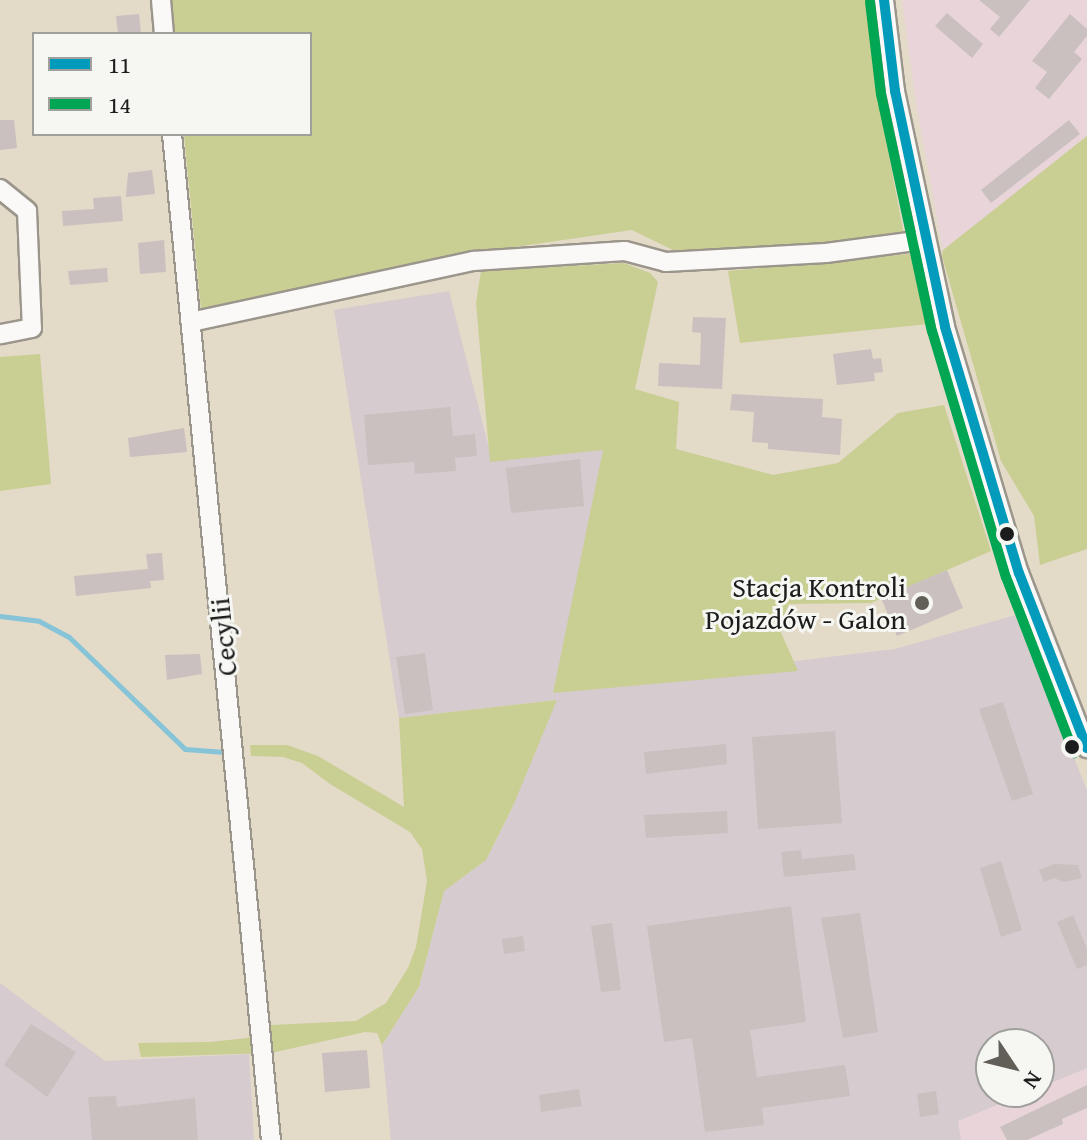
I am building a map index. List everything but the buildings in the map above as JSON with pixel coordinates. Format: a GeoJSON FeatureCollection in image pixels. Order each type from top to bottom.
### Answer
{"type":"FeatureCollection","features":[{"type":"Feature","properties":{"kind":"street"},"geometry":{"type":"LineString","coordinates":[[161,0],[164,32]]}},
{"type":"Feature","properties":{"kind":"street"},"geometry":{"type":"LineString","coordinates":[[884,0],[895,91],[924,240],[991,487],[1019,573],[1087,748]]}},
{"type":"Feature","properties":{"kind":"street","name":"Cecylii"},"geometry":{"type":"LineString","coordinates":[[172,136],[271,1140]]}},
{"type":"Feature","properties":{"kind":"street"},"geometry":{"type":"LineString","coordinates":[[0,189],[27,211],[32,328],[0,334]]}},
{"type":"Feature","properties":{"kind":"street"},"geometry":{"type":"LineString","coordinates":[[191,322],[473,261],[625,251],[666,262],[826,253],[924,240]]}},
{"type":"Feature","properties":{"kind":"shaded area"},"geometry":{"type":"Polygon","coordinates":[[[902,0],[1087,0],[1087,136],[943,250],[916,103],[902,0]]]}},
{"type":"Feature","properties":{"kind":"shaded area"},"geometry":{"type":"Polygon","coordinates":[[[449,291],[491,456],[611,441],[559,690],[895,649],[1016,615],[1087,790],[1087,1068],[1055,1081],[1055,1028],[975,1028],[975,1108],[989,1108],[958,1121],[961,1140],[391,1140],[382,1045],[419,987],[444,891],[486,860],[513,806],[556,700],[399,718],[334,310],[449,291]]]}},
{"type":"Feature","properties":{"kind":"shaded area"},"geometry":{"type":"Polygon","coordinates":[[[0,983],[105,1061],[249,1054],[254,1140],[0,1140],[0,983]]]}},
{"type":"Feature","properties":{"kind":"shaded area"},"geometry":{"type":"Polygon","coordinates":[[[1087,1068],[1087,1140],[961,1140],[957,1121],[989,1108],[1055,1108],[1055,1081],[1087,1068]]]}},
{"type":"Feature","properties":{"kind":"green space"},"geometry":{"type":"Polygon","coordinates":[[[170,0],[867,0],[877,93],[904,235],[798,248],[679,253],[632,230],[439,258],[201,309],[184,136],[312,136],[312,32],[173,32],[170,0]]]}},
{"type":"Feature","properties":{"kind":"green space"},"geometry":{"type":"Polygon","coordinates":[[[1087,136],[1087,549],[1040,565],[1034,516],[1001,461],[942,256],[943,250],[1087,136]]]}},
{"type":"Feature","properties":{"kind":"green space"},"geometry":{"type":"Polygon","coordinates":[[[910,254],[929,324],[740,343],[728,271],[910,254]]]}},
{"type":"Feature","properties":{"kind":"green space"},"geometry":{"type":"Polygon","coordinates":[[[624,263],[650,273],[658,282],[635,389],[679,402],[676,449],[773,475],[838,463],[898,413],[944,405],[991,551],[871,603],[789,604],[779,628],[798,671],[553,693],[603,450],[490,462],[476,303],[481,271],[624,263]]]}},
{"type":"Feature","properties":{"kind":"green space"},"geometry":{"type":"Polygon","coordinates":[[[40,354],[51,484],[0,491],[0,357],[40,354]]]}},
{"type":"Feature","properties":{"kind":"green space"},"geometry":{"type":"Polygon","coordinates":[[[557,700],[513,806],[486,860],[444,891],[419,987],[382,1045],[377,1033],[365,1032],[271,1053],[141,1057],[138,1043],[210,1042],[247,1038],[271,1025],[356,1021],[386,1003],[408,968],[416,947],[427,881],[422,849],[410,832],[330,784],[302,763],[283,757],[251,756],[250,745],[287,745],[318,756],[404,807],[399,718],[557,700]]]}},
{"type":"Feature","properties":{"kind":"waterway"},"geometry":{"type":"LineString","coordinates":[[0,616],[39,621],[69,637],[185,749],[225,752]]}},
{"type":"Feature","properties":{"kind":"transit line","name":"11"},"geometry":{"type":"LineString","coordinates":[[884,0],[895,91],[945,327],[1019,573],[1087,748]]}},
{"type":"Feature","properties":{"kind":"transit line","name":"14"},"geometry":{"type":"LineString","coordinates":[[870,2],[881,94],[932,331],[1006,577],[1074,753]]}},
{"type":"Feature","properties":{"kind":"place","name":"Stacja Kontroli Pojazdów - Galon"},"geometry":{"type":"Point","coordinates":[922,603]}}]}
